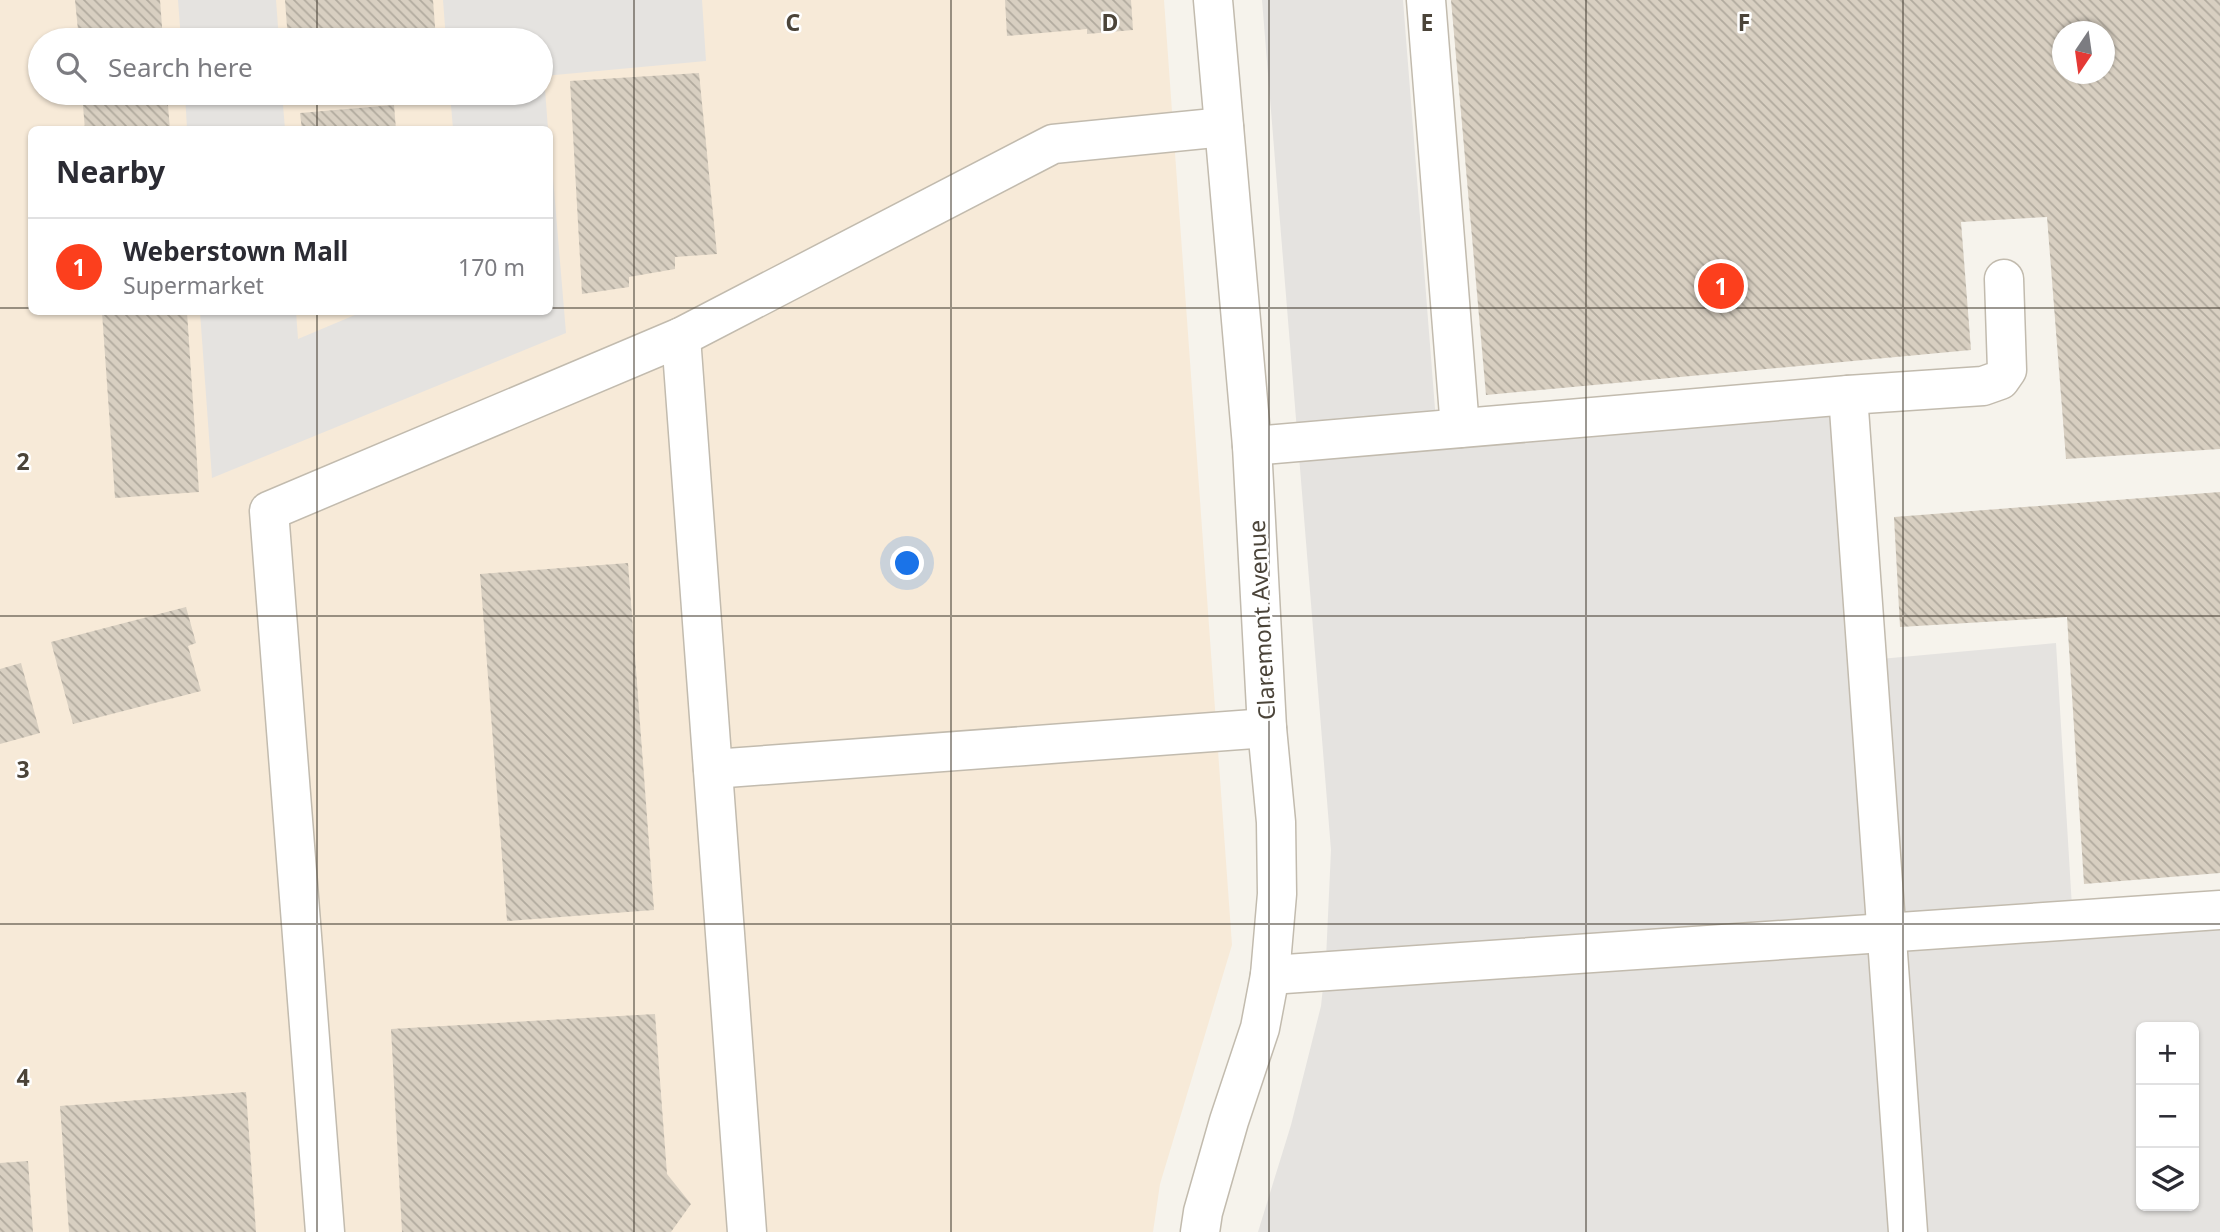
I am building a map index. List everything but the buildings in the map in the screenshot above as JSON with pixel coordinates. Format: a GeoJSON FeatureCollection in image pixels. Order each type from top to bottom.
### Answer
{"type":"FeatureCollection","features":[{"type":"Feature","properties":{"kind":"street","name":"Claremont Avenue"},"geometry":{"type":"LineString","coordinates":[[1200,1232],[1203,1212],[1259,1028],[1270,975],[1277,894],[1276,822],[1267,729],[1252,446],[1213,0]]}},
{"type":"Feature","properties":{"kind":"street"},"geometry":{"type":"LineString","coordinates":[[1426,0],[1460,428]]}},
{"type":"Feature","properties":{"kind":"street"},"geometry":{"type":"LineString","coordinates":[[325,1232],[269,511],[681,337],[1053,144],[1224,127]]}},
{"type":"Feature","properties":{"kind":"street"},"geometry":{"type":"LineString","coordinates":[[1252,446],[1983,386],[2000,380],[2007,370],[2004,279]]}},
{"type":"Feature","properties":{"kind":"street"},"geometry":{"type":"LineString","coordinates":[[681,337],[747,1232]]}},
{"type":"Feature","properties":{"kind":"street"},"geometry":{"type":"LineString","coordinates":[[1848,395],[1908,1232]]}},
{"type":"Feature","properties":{"kind":"street"},"geometry":{"type":"LineString","coordinates":[[713,769],[1267,729]]}},
{"type":"Feature","properties":{"kind":"street"},"geometry":{"type":"LineString","coordinates":[[1270,975],[2220,910]]}},
{"type":"Feature","properties":{"kind":"shaded area"},"geometry":{"type":"Polygon","coordinates":[[[0,0],[1164,0],[1232,945],[1160,1184],[1153,1232],[0,1232],[0,0]]]}},
{"type":"Feature","properties":{"kind":"shaded area"},"geometry":{"type":"Polygon","coordinates":[[[178,0],[276,0],[278,28],[180,28],[178,0]]]}},
{"type":"Feature","properties":{"kind":"shaded area"},"geometry":{"type":"Polygon","coordinates":[[[443,0],[702,0],[706,61],[553,75],[553,28],[445,28],[443,0]]]}},
{"type":"Feature","properties":{"kind":"shaded area"},"geometry":{"type":"Polygon","coordinates":[[[1262,0],[1403,0],[1438,447],[1832,416],[1847,662],[2056,643],[2074,940],[2220,930],[2220,1232],[1258,1232],[1291,1125],[1321,1006],[1331,850],[1262,0]]]}},
{"type":"Feature","properties":{"kind":"shaded area"},"geometry":{"type":"Polygon","coordinates":[[[186,105],[283,105],[285,126],[187,126],[186,105]]]}},
{"type":"Feature","properties":{"kind":"shaded area"},"geometry":{"type":"Polygon","coordinates":[[[451,105],[546,105],[548,126],[453,126],[451,105]]]}},
{"type":"Feature","properties":{"kind":"shaded area"},"geometry":{"type":"Polygon","coordinates":[[[553,178],[566,333],[212,478],[200,315],[296,315],[298,339],[355,315],[553,315],[553,178]]]}},
{"type":"Feature","properties":{"kind":"place","name":"Weberstown Mall"},"geometry":{"type":"Point","coordinates":[1721,286]}}]}
